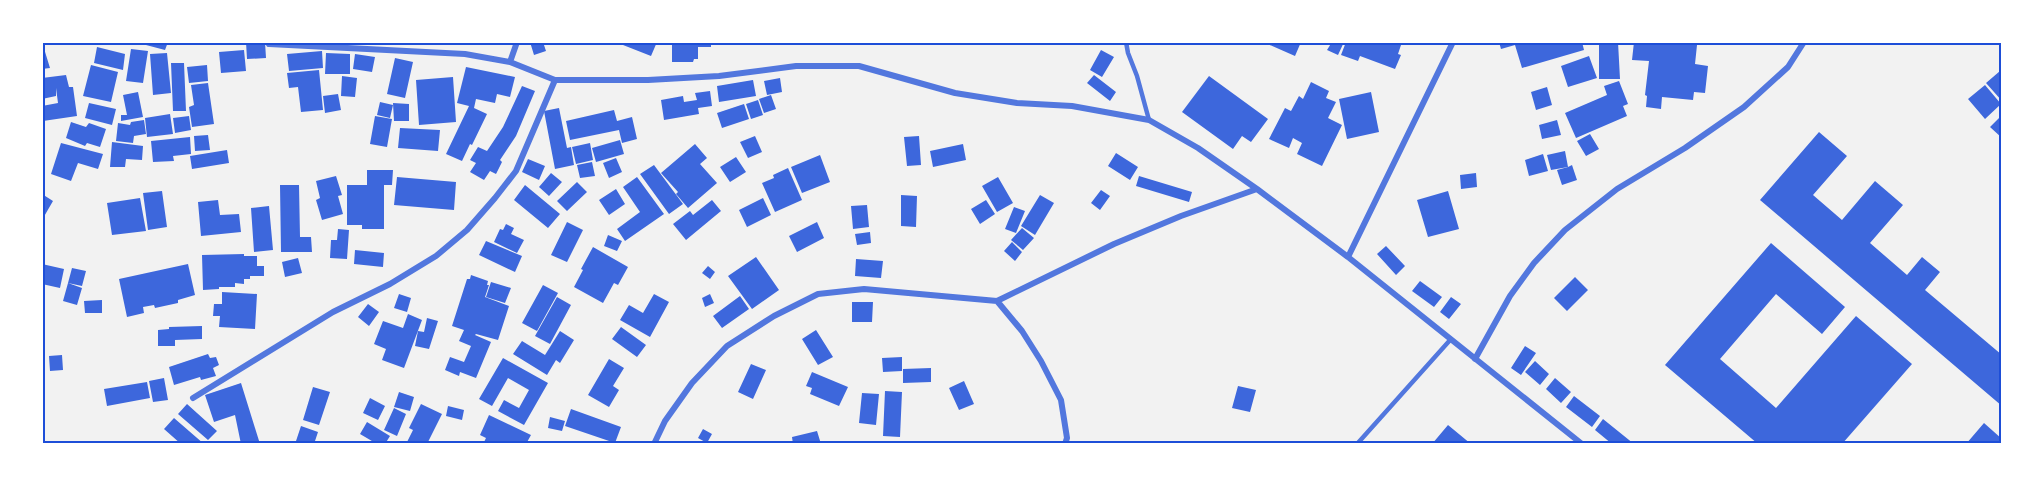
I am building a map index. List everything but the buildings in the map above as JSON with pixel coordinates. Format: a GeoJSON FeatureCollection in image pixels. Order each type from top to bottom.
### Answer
{"type":"FeatureCollection","features":[{"type":"Feature","properties":{"kind":"street"},"geometry":{"type":"LineString","coordinates":[[510,62],[517,42]]}},
{"type":"Feature","properties":{"kind":"street"},"geometry":{"type":"LineString","coordinates":[[1348,258],[1453,42]]}},
{"type":"Feature","properties":{"kind":"street"},"geometry":{"type":"LineString","coordinates":[[1476,359],[1510,296],[1534,263],[1565,230],[1617,189],[1685,148],[1744,107],[1788,67],[1804,42]]}},
{"type":"Feature","properties":{"kind":"street"},"geometry":{"type":"LineString","coordinates":[[269,44],[377,45],[465,54],[510,62],[555,80],[648,80],[719,76],[796,66],[859,66],[955,93],[1017,103],[1072,106],[1149,120],[1198,148],[1257,189],[1348,258],[1582,444]]}},
{"type":"Feature","properties":{"kind":"street"},"geometry":{"type":"LineString","coordinates":[[193,398],[333,312],[390,284],[436,256],[467,230],[516,171],[555,80]]}},
{"type":"Feature","properties":{"kind":"street"},"geometry":{"type":"LineString","coordinates":[[654,444],[665,421],[692,383],[727,346],[774,316],[818,294],[864,289],[997,301],[1114,244],[1181,216],[1257,189]]}},
{"type":"Feature","properties":{"kind":"street"},"geometry":{"type":"LineString","coordinates":[[997,301],[1022,332],[1041,361],[1061,400],[1067,438],[1065,444]]}},
{"type":"Feature","properties":{"kind":"lane"},"geometry":{"type":"LineString","coordinates":[[1126,42],[1149,120]]}},
{"type":"Feature","properties":{"kind":"lane"},"geometry":{"type":"LineString","coordinates":[[1357,444],[1451,339]]}}]}
